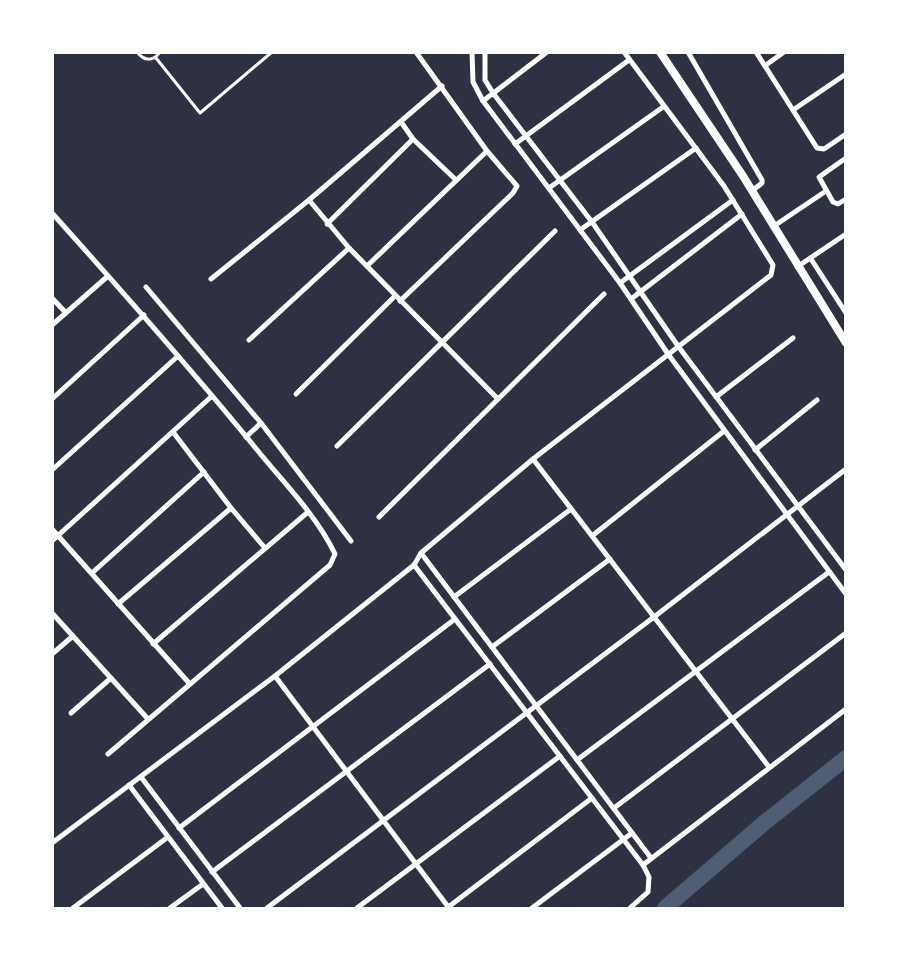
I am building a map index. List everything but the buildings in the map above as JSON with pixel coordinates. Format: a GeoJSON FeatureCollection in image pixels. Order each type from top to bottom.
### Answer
{"type":"FeatureCollection","features":[{"type":"Feature","properties":{"kind":"street"},"geometry":{"type":"LineString","coordinates":[[400,301],[515,191],[517,184],[487,152],[442,86],[416,52]]}},
{"type":"Feature","properties":{"kind":"street"},"geometry":{"type":"LineString","coordinates":[[472,52],[473,82],[483,101],[620,283],[724,432],[846,594]]}},
{"type":"Feature","properties":{"kind":"street"},"geometry":{"type":"LineString","coordinates":[[485,52],[485,80],[493,93],[592,222],[678,346],[797,506],[843,562],[846,570]]}},
{"type":"Feature","properties":{"kind":"street"},"geometry":{"type":"LineString","coordinates":[[483,101],[548,52]]}},
{"type":"Feature","properties":{"kind":"street"},"geometry":{"type":"LineString","coordinates":[[52,843],[275,676],[414,566],[421,553],[533,459],[678,346],[768,279],[772,273],[773,266],[742,214],[696,148],[663,107],[624,52]]}},
{"type":"Feature","properties":{"kind":"street"},"geometry":{"type":"LineString","coordinates":[[660,52],[752,191],[797,267],[846,343]]}},
{"type":"Feature","properties":{"kind":"street"},"geometry":{"type":"LineString","coordinates":[[756,52],[817,148],[820,150],[846,134]]}},
{"type":"Feature","properties":{"kind":"street"},"geometry":{"type":"LineString","coordinates":[[766,65],[784,52]]}},
{"type":"Feature","properties":{"kind":"street"},"geometry":{"type":"LineString","coordinates":[[688,53],[762,180],[762,183],[752,191]]}},
{"type":"Feature","properties":{"kind":"street"},"geometry":{"type":"LineString","coordinates":[[515,144],[629,60]]}},
{"type":"Feature","properties":{"kind":"street"},"geometry":{"type":"LineString","coordinates":[[793,110],[846,74]]}},
{"type":"Feature","properties":{"kind":"street"},"geometry":{"type":"LineString","coordinates":[[210,279],[308,200],[442,86]]}},
{"type":"Feature","properties":{"kind":"street"},"geometry":{"type":"LineString","coordinates":[[548,188],[663,107]]}},
{"type":"Feature","properties":{"kind":"street"},"geometry":{"type":"LineString","coordinates":[[401,122],[413,140],[456,180]]}},
{"type":"Feature","properties":{"kind":"street"},"geometry":{"type":"LineString","coordinates":[[327,224],[413,140]]}},
{"type":"Feature","properties":{"kind":"street"},"geometry":{"type":"LineString","coordinates":[[580,230],[696,148]]}},
{"type":"Feature","properties":{"kind":"street"},"geometry":{"type":"LineString","coordinates":[[367,266],[487,152]]}},
{"type":"Feature","properties":{"kind":"street"},"geometry":{"type":"LineString","coordinates":[[846,158],[820,176],[826,191],[835,204],[846,199]]}},
{"type":"Feature","properties":{"kind":"street"},"geometry":{"type":"LineString","coordinates":[[774,226],[826,191]]}},
{"type":"Feature","properties":{"kind":"street"},"geometry":{"type":"LineString","coordinates":[[308,200],[349,248],[498,399]]}},
{"type":"Feature","properties":{"kind":"street"},"geometry":{"type":"LineString","coordinates":[[620,283],[732,200]]}},
{"type":"Feature","properties":{"kind":"street"},"geometry":{"type":"LineString","coordinates":[[52,213],[144,315],[212,396],[249,434],[308,512],[333,550],[335,558],[330,565],[189,683],[108,754]]}},
{"type":"Feature","properties":{"kind":"street"},"geometry":{"type":"LineString","coordinates":[[631,299],[742,214]]}},
{"type":"Feature","properties":{"kind":"street"},"geometry":{"type":"LineString","coordinates":[[337,446],[555,231]]}},
{"type":"Feature","properties":{"kind":"street"},"geometry":{"type":"LineString","coordinates":[[797,267],[846,234]]}},
{"type":"Feature","properties":{"kind":"street"},"geometry":{"type":"LineString","coordinates":[[249,340],[349,248]]}},
{"type":"Feature","properties":{"kind":"street"},"geometry":{"type":"LineString","coordinates":[[811,259],[846,313]]}},
{"type":"Feature","properties":{"kind":"street"},"geometry":{"type":"LineString","coordinates":[[52,325],[108,276]]}},
{"type":"Feature","properties":{"kind":"street"},"geometry":{"type":"LineString","coordinates":[[146,287],[351,541]]}},
{"type":"Feature","properties":{"kind":"street"},"geometry":{"type":"LineString","coordinates":[[379,517],[604,294]]}},
{"type":"Feature","properties":{"kind":"street"},"geometry":{"type":"LineString","coordinates":[[296,394],[396,296]]}},
{"type":"Feature","properties":{"kind":"street"},"geometry":{"type":"LineString","coordinates":[[52,298],[66,313]]}},
{"type":"Feature","properties":{"kind":"street"},"geometry":{"type":"LineString","coordinates":[[52,399],[144,315]]}},
{"type":"Feature","properties":{"kind":"street"},"geometry":{"type":"LineString","coordinates":[[716,397],[793,338]]}},
{"type":"Feature","properties":{"kind":"street"},"geometry":{"type":"LineString","coordinates":[[52,470],[178,356]]}},
{"type":"Feature","properties":{"kind":"street"},"geometry":{"type":"LineString","coordinates":[[52,540],[212,396]]}},
{"type":"Feature","properties":{"kind":"street"},"geometry":{"type":"LineString","coordinates":[[755,450],[817,400]]}},
{"type":"Feature","properties":{"kind":"street"},"geometry":{"type":"LineString","coordinates":[[249,434],[259,425]]}},
{"type":"Feature","properties":{"kind":"street"},"geometry":{"type":"LineString","coordinates":[[173,432],[231,508],[265,548]]}},
{"type":"Feature","properties":{"kind":"street"},"geometry":{"type":"LineString","coordinates":[[592,536],[724,432]]}},
{"type":"Feature","properties":{"kind":"street"},"geometry":{"type":"LineString","coordinates":[[533,459],[769,767]]}},
{"type":"Feature","properties":{"kind":"street"},"geometry":{"type":"LineString","coordinates":[[267,908],[527,714],[846,469]]}},
{"type":"Feature","properties":{"kind":"street"},"geometry":{"type":"LineString","coordinates":[[92,573],[204,472]]}},
{"type":"Feature","properties":{"kind":"street"},"geometry":{"type":"LineString","coordinates":[[118,604],[231,508]]}},
{"type":"Feature","properties":{"kind":"street"},"geometry":{"type":"LineString","coordinates":[[454,598],[571,509]]}},
{"type":"Feature","properties":{"kind":"street"},"geometry":{"type":"LineString","coordinates":[[154,644],[308,512]]}},
{"type":"Feature","properties":{"kind":"street"},"geometry":{"type":"LineString","coordinates":[[52,528],[189,683]]}},
{"type":"Feature","properties":{"kind":"street"},"geometry":{"type":"LineString","coordinates":[[421,553],[651,858]]}},
{"type":"Feature","properties":{"kind":"street"},"geometry":{"type":"LineString","coordinates":[[492,647],[610,559]]}},
{"type":"Feature","properties":{"kind":"street"},"geometry":{"type":"LineString","coordinates":[[414,566],[643,864],[649,877],[648,892],[630,908]]}},
{"type":"Feature","properties":{"kind":"street"},"geometry":{"type":"LineString","coordinates":[[578,760],[697,673],[829,572]]}},
{"type":"Feature","properties":{"kind":"street"},"geometry":{"type":"LineString","coordinates":[[52,613],[148,719]]}},
{"type":"Feature","properties":{"kind":"street"},"geometry":{"type":"LineString","coordinates":[[179,828],[456,619]]}},
{"type":"Feature","properties":{"kind":"street"},"geometry":{"type":"LineString","coordinates":[[614,808],[846,633]]}},
{"type":"Feature","properties":{"kind":"street"},"geometry":{"type":"LineString","coordinates":[[52,654],[73,636]]}},
{"type":"Feature","properties":{"kind":"street"},"geometry":{"type":"LineString","coordinates":[[212,872],[490,664]]}},
{"type":"Feature","properties":{"kind":"street"},"geometry":{"type":"LineString","coordinates":[[275,676],[448,908],[592,798]]}},
{"type":"Feature","properties":{"kind":"street"},"geometry":{"type":"LineString","coordinates":[[71,713],[111,678]]}},
{"type":"Feature","properties":{"kind":"street"},"geometry":{"type":"LineString","coordinates":[[643,864],[846,709]]}},
{"type":"Feature","properties":{"kind":"street"},"geometry":{"type":"LineString","coordinates":[[356,908],[560,756]]}},
{"type":"Feature","properties":{"kind":"street"},"geometry":{"type":"LineString","coordinates":[[140,777],[240,908]]}},
{"type":"Feature","properties":{"kind":"street"},"geometry":{"type":"LineString","coordinates":[[129,785],[222,908]]}},
{"type":"Feature","properties":{"kind":"street"},"geometry":{"type":"LineString","coordinates":[[532,908],[632,833]]}},
{"type":"Feature","properties":{"kind":"street"},"geometry":{"type":"LineString","coordinates":[[73,908],[168,837]]}},
{"type":"Feature","properties":{"kind":"street"},"geometry":{"type":"LineString","coordinates":[[170,908],[203,884]]}},
{"type":"Feature","properties":{"kind":"lane"},"geometry":{"type":"LineString","coordinates":[[137,52],[142,58],[149,60],[156,58],[160,52]]}},
{"type":"Feature","properties":{"kind":"lane"},"geometry":{"type":"LineString","coordinates":[[156,58],[200,112],[272,52]]}},
{"type":"Feature","properties":{"kind":"waterway"},"geometry":{"type":"LineString","coordinates":[[665,908],[764,823],[846,758]]}}]}
